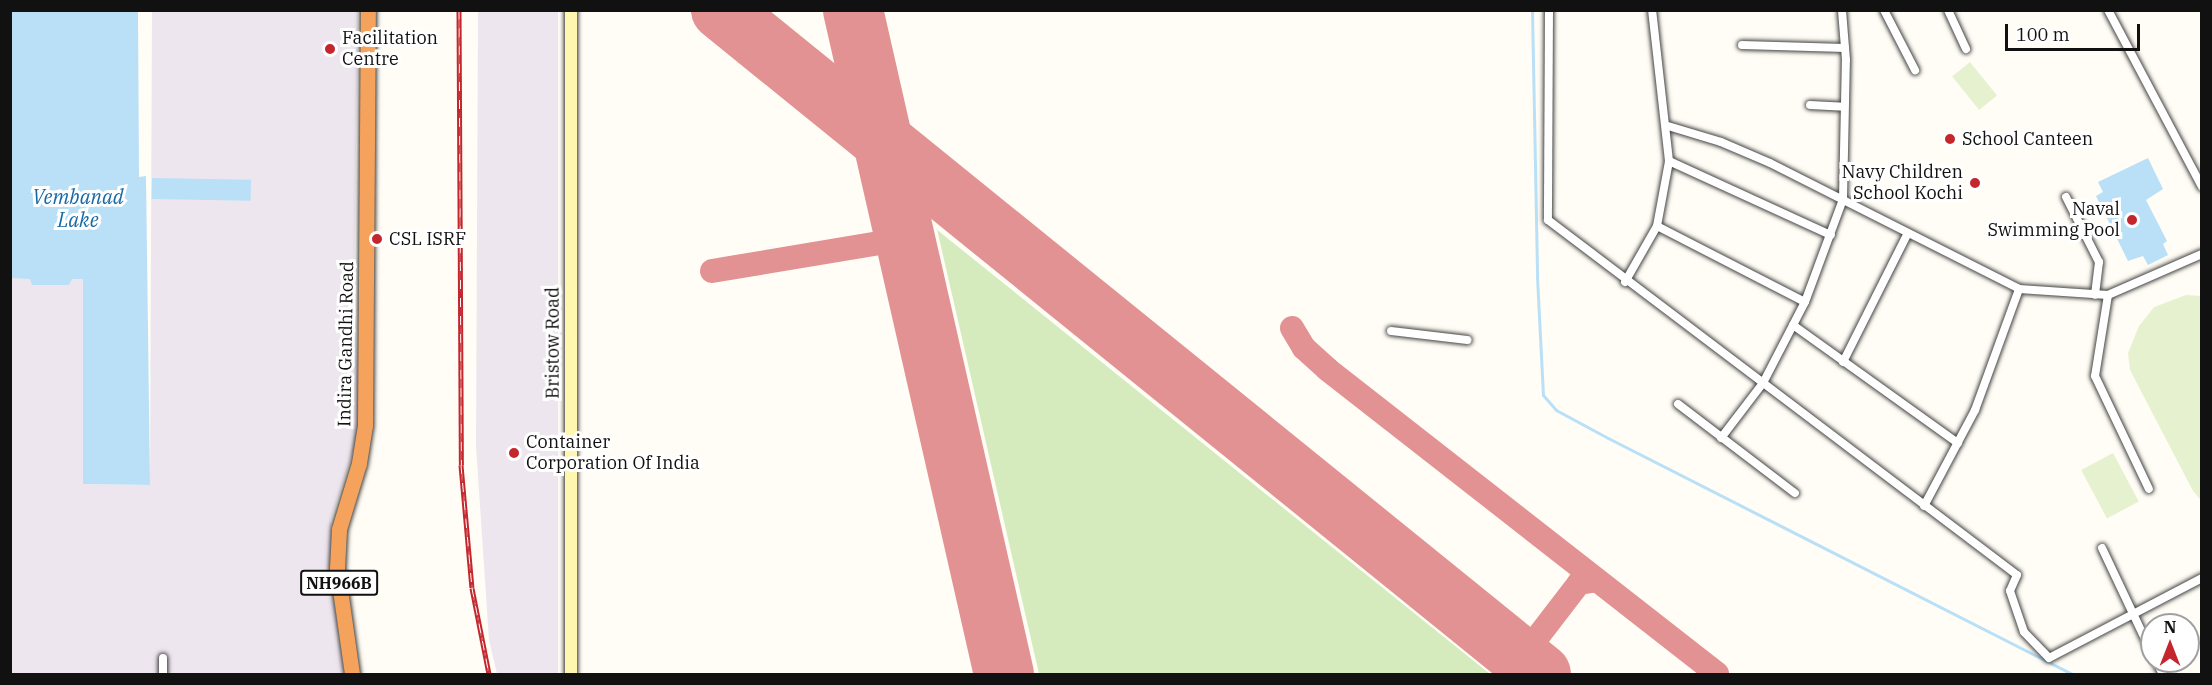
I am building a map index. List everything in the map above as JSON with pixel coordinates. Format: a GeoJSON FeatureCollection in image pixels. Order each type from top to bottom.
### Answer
{"type":"FeatureCollection","features":[{"type":"Feature","properties":{"kind":"highway","name":"Indira Gandhi Road"},"geometry":{"type":"LineString","coordinates":[[352,675],[337,568],[339,530],[359,463],[365,425],[368,10]]}},
{"type":"Feature","properties":{"kind":"street","name":"Bristow Road"},"geometry":{"type":"LineString","coordinates":[[571,10],[571,675]]}},
{"type":"Feature","properties":{"kind":"street"},"geometry":{"type":"LineString","coordinates":[[1549,10],[1548,220],[1625,282],[2018,575],[2010,591],[2024,632],[2049,658],[2202,578]]}},
{"type":"Feature","properties":{"kind":"street"},"geometry":{"type":"LineString","coordinates":[[1625,282],[1656,226],[1669,161],[1668,126],[1652,10]]}},
{"type":"Feature","properties":{"kind":"street"},"geometry":{"type":"LineString","coordinates":[[1721,438],[1763,383],[1805,302],[1843,199],[1845,48],[1842,10]]}},
{"type":"Feature","properties":{"kind":"street"},"geometry":{"type":"LineString","coordinates":[[1884,10],[1915,70]]}},
{"type":"Feature","properties":{"kind":"street"},"geometry":{"type":"LineString","coordinates":[[1948,10],[1966,49]]}},
{"type":"Feature","properties":{"kind":"street"},"geometry":{"type":"LineString","coordinates":[[2108,10],[2202,187]]}},
{"type":"Feature","properties":{"kind":"street"},"geometry":{"type":"LineString","coordinates":[[1742,45],[1845,48]]}},
{"type":"Feature","properties":{"kind":"street"},"geometry":{"type":"LineString","coordinates":[[1810,105],[1844,106]]}},
{"type":"Feature","properties":{"kind":"street"},"geometry":{"type":"LineString","coordinates":[[1668,126],[1721,142],[1843,199],[2019,289],[2108,295],[2202,254]]}},
{"type":"Feature","properties":{"kind":"street"},"geometry":{"type":"LineString","coordinates":[[1669,161],[1831,235]]}},
{"type":"Feature","properties":{"kind":"street"},"geometry":{"type":"LineString","coordinates":[[2066,197],[2099,262],[2095,295]]}},
{"type":"Feature","properties":{"kind":"street"},"geometry":{"type":"LineString","coordinates":[[1656,226],[1805,302]]}},
{"type":"Feature","properties":{"kind":"street"},"geometry":{"type":"LineString","coordinates":[[1844,362],[1908,232]]}},
{"type":"Feature","properties":{"kind":"street"},"geometry":{"type":"LineString","coordinates":[[1924,506],[1975,410],[2019,289]]}},
{"type":"Feature","properties":{"kind":"street"},"geometry":{"type":"LineString","coordinates":[[2108,295],[2095,376],[2149,489]]}},
{"type":"Feature","properties":{"kind":"street"},"geometry":{"type":"LineString","coordinates":[[1792,325],[1958,443]]}},
{"type":"Feature","properties":{"kind":"street"},"geometry":{"type":"LineString","coordinates":[[1391,331],[1467,340]]}},
{"type":"Feature","properties":{"kind":"street"},"geometry":{"type":"LineString","coordinates":[[1678,404],[1796,493]]}},
{"type":"Feature","properties":{"kind":"street"},"geometry":{"type":"LineString","coordinates":[[2102,548],[2140,631]]}},
{"type":"Feature","properties":{"kind":"street"},"geometry":{"type":"LineString","coordinates":[[163,675],[164,658]]}},
{"type":"Feature","properties":{"kind":"shaded area"},"geometry":{"type":"Polygon","coordinates":[[[152,11],[358,11],[354,300],[360,430],[331,520],[331,576],[344,674],[11,674],[11,278],[30,278],[33,285],[69,285],[72,278],[83,278],[83,484],[150,485],[152,11]]]}},
{"type":"Feature","properties":{"kind":"shaded area"},"geometry":{"type":"Polygon","coordinates":[[[478,11],[558,11],[558,674],[497,674],[489,640],[476,446],[478,11]]]}},
{"type":"Feature","properties":{"kind":"green space"},"geometry":{"type":"Polygon","coordinates":[[[1970,62],[1997,95],[1979,110],[1952,76],[1970,62]]]}},
{"type":"Feature","properties":{"kind":"green space"},"geometry":{"type":"Polygon","coordinates":[[[937,230],[1490,674],[1039,674],[937,230]]]}},
{"type":"Feature","properties":{"kind":"green space"},"geometry":{"type":"Polygon","coordinates":[[[2186,295],[2201,296],[2201,500],[2193,491],[2130,370],[2128,353],[2139,326],[2154,307],[2186,295]]]}},
{"type":"Feature","properties":{"kind":"green space"},"geometry":{"type":"Polygon","coordinates":[[[2113,453],[2139,502],[2107,518],[2081,470],[2113,453]]]}},
{"type":"Feature","properties":{"kind":"water","name":"Vembanad Lake"},"geometry":{"type":"Polygon","coordinates":[[[11,10],[138,11],[139,177],[146,176],[150,485],[83,484],[83,279],[72,279],[69,285],[32,285],[30,279],[11,278],[11,10]]]}},
{"type":"Feature","properties":{"kind":"water","name":"Naval Swimming Pool"},"geometry":{"type":"Polygon","coordinates":[[[2148,158],[2163,189],[2146,200],[2167,241],[2163,244],[2168,255],[2148,265],[2143,256],[2128,261],[2096,196],[2103,192],[2098,182],[2148,158]]]}},
{"type":"Feature","properties":{"kind":"water"},"geometry":{"type":"Polygon","coordinates":[[[152,178],[251,180],[251,201],[152,199],[152,178]]]}},
{"type":"Feature","properties":{"kind":"waterway"},"geometry":{"type":"LineString","coordinates":[[1532,10],[1537,277],[1543,395],[1556,410],[1608,438],[2072,674]]}},
{"type":"Feature","properties":{"kind":"taxiway"},"geometry":{"type":"LineString","coordinates":[[879,243],[891,233],[899,211]]}},
{"type":"Feature","properties":{"kind":"taxiway"},"geometry":{"type":"LineString","coordinates":[[712,271],[879,243],[895,246],[910,262]]}},
{"type":"Feature","properties":{"kind":"taxiway"},"geometry":{"type":"LineString","coordinates":[[1292,328],[1304,348],[1327,369],[1717,674]]}},
{"type":"Feature","properties":{"kind":"taxiway"},"geometry":{"type":"LineString","coordinates":[[1532,667],[1529,654],[1533,643],[1579,583],[1597,580]]}},
{"type":"Feature","properties":{"kind":"runway"},"geometry":{"type":"LineString","coordinates":[[721,10],[1541,674]]}},
{"type":"Feature","properties":{"kind":"runway"},"geometry":{"type":"LineString","coordinates":[[853,10],[1004,674]]}},
{"type":"Feature","properties":{"kind":"railway"},"geometry":{"type":"LineString","coordinates":[[459,10],[461,465],[472,588],[489,674]]}},
{"type":"Feature","properties":{"kind":"place","name":"Facilitation Centre"},"geometry":{"type":"Point","coordinates":[330,49]}},
{"type":"Feature","properties":{"kind":"place","name":"School Canteen"},"geometry":{"type":"Point","coordinates":[1950,139]}},
{"type":"Feature","properties":{"kind":"place","name":"Navy Children School Kochi"},"geometry":{"type":"Point","coordinates":[1975,183]}},
{"type":"Feature","properties":{"kind":"place","name":"Naval Swimming Pool"},"geometry":{"type":"Point","coordinates":[2132,220]}},
{"type":"Feature","properties":{"kind":"place","name":"CSL ISRF"},"geometry":{"type":"Point","coordinates":[377,239]}},
{"type":"Feature","properties":{"kind":"place","name":"Container Corporation Of India"},"geometry":{"type":"Point","coordinates":[514,453]}}]}
